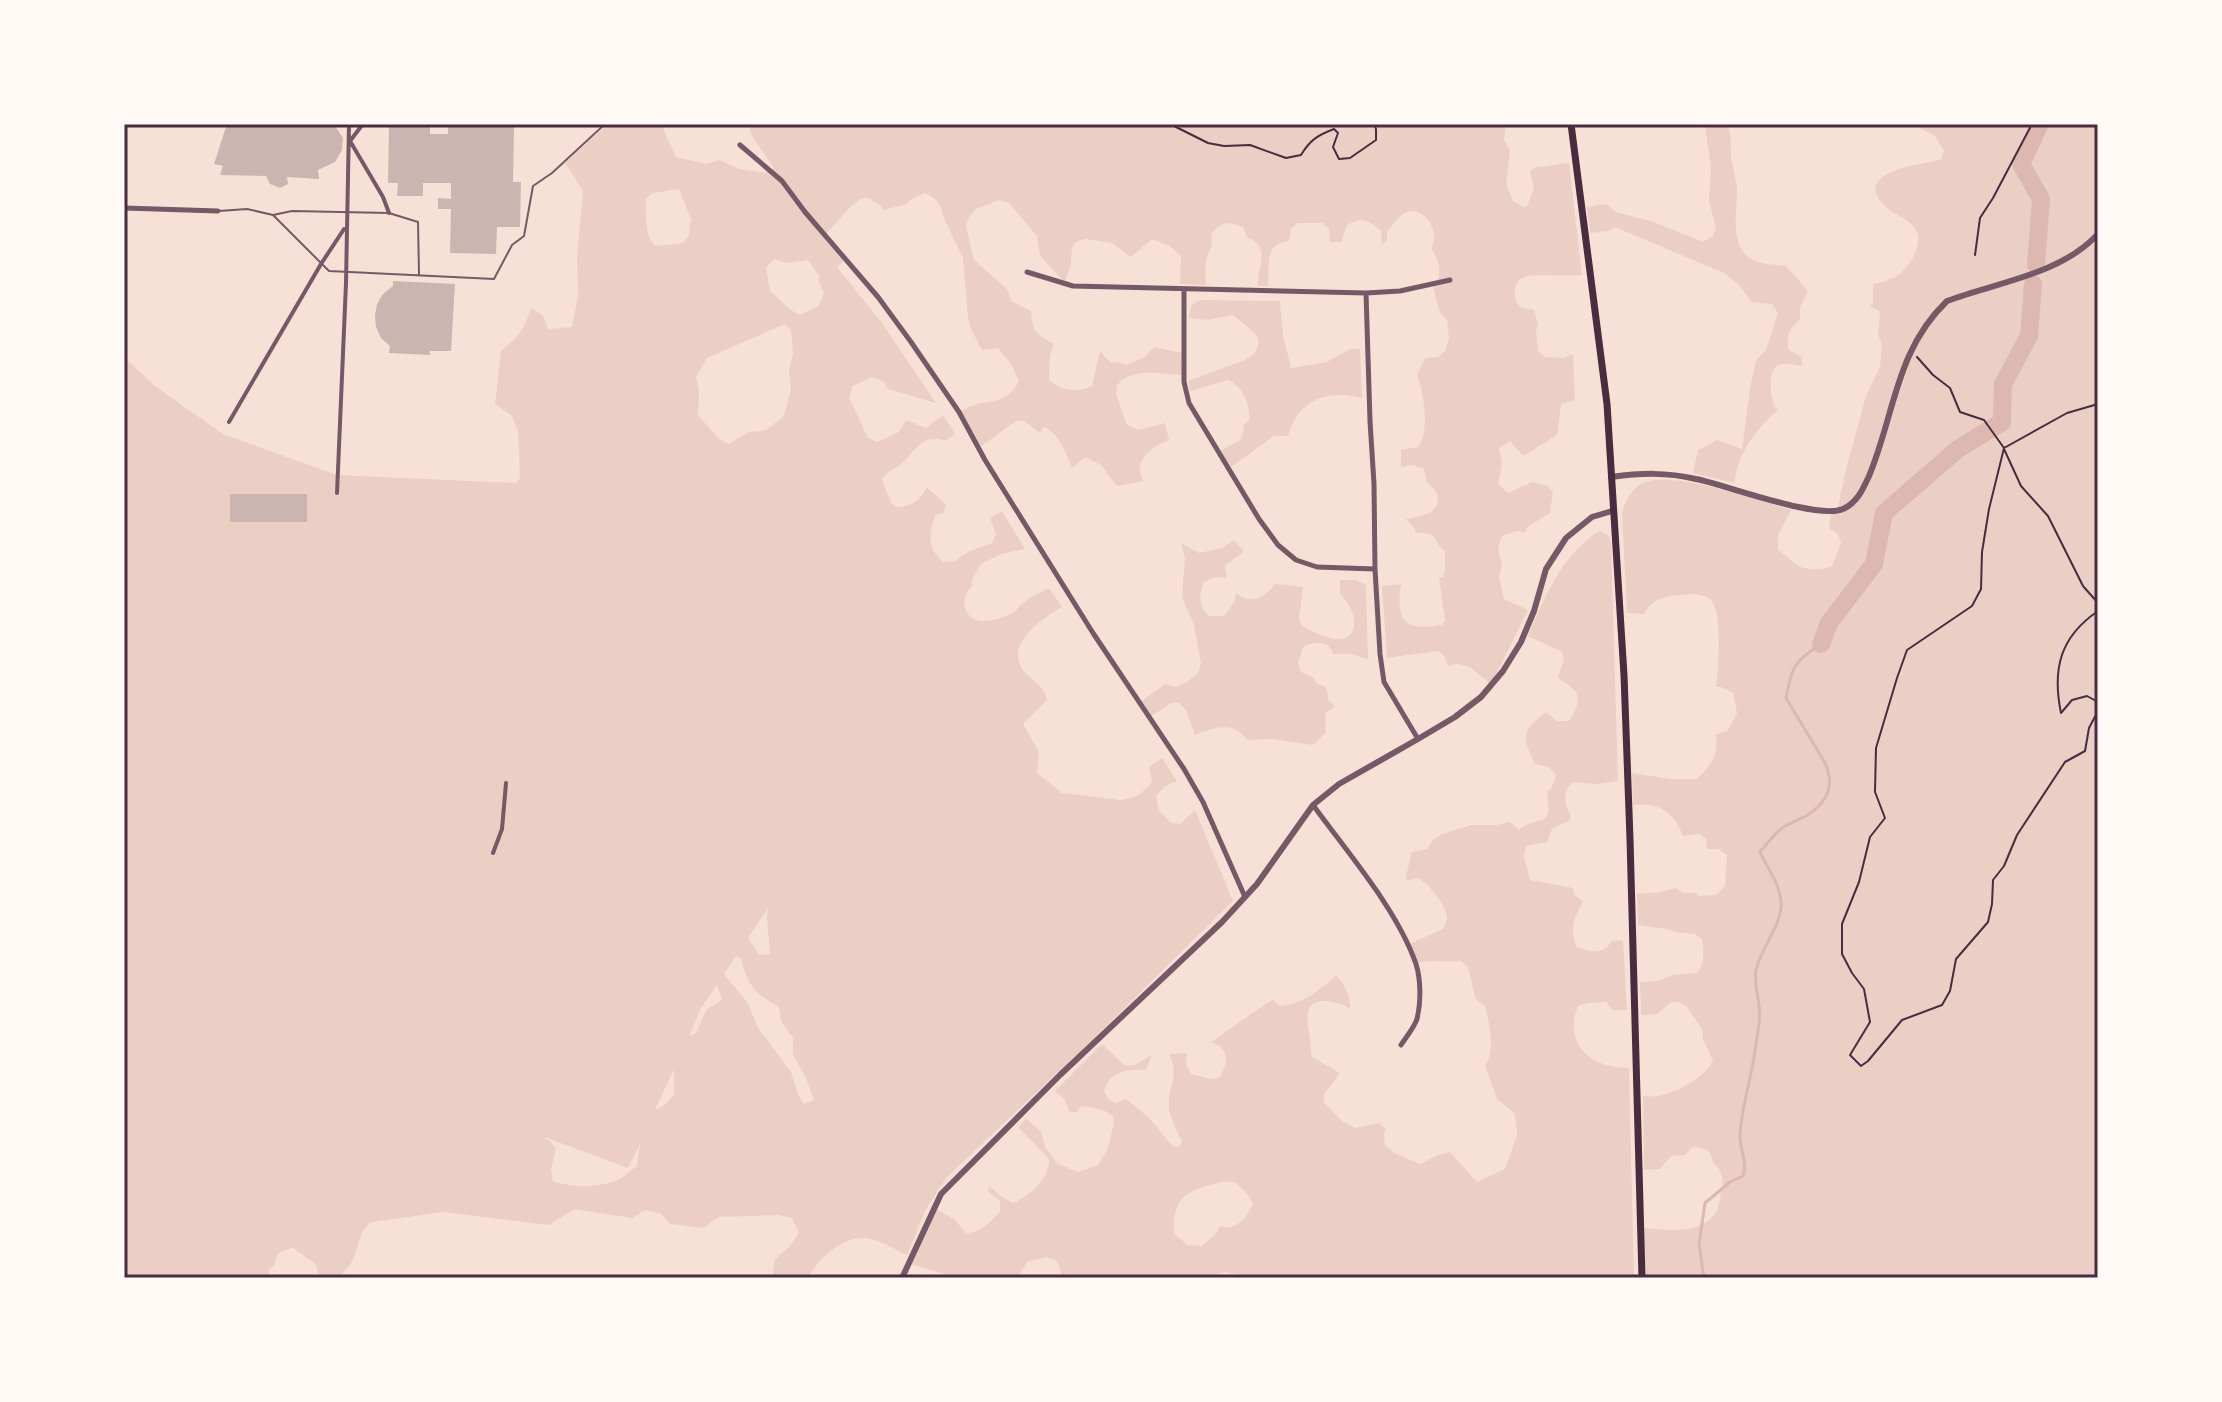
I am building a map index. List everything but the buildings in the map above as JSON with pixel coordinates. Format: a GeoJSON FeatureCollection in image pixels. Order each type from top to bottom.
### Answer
{"type":"FeatureCollection","features":[{"type":"Feature","properties":{"kind":"main road"},"geometry":{"type":"LineString","coordinates":[[1571,124],[1607,404],[1624,675],[1642,1278]]}},
{"type":"Feature","properties":{"kind":"street"},"geometry":{"type":"LineString","coordinates":[[337,493],[349,124]]}},
{"type":"Feature","properties":{"kind":"street"},"geometry":{"type":"LineString","coordinates":[[350,141],[363,124]]}},
{"type":"Feature","properties":{"kind":"street"},"geometry":{"type":"LineString","coordinates":[[350,141],[389,213]]}},
{"type":"Feature","properties":{"kind":"street"},"geometry":{"type":"LineString","coordinates":[[740,145],[782,181],[878,297],[959,412],[985,460],[1093,633],[1203,802],[1245,897]]}},
{"type":"Feature","properties":{"kind":"street"},"geometry":{"type":"LineString","coordinates":[[124,208],[218,211]]}},
{"type":"Feature","properties":{"kind":"street"},"geometry":{"type":"LineString","coordinates":[[229,422],[321,264],[346,227]]}},
{"type":"Feature","properties":{"kind":"street"},"geometry":{"type":"LineString","coordinates":[[1611,477],[1646,472],[1672,475],[1786,504],[1842,510],[1862,492],[1903,368],[1937,311],[1947,301],[2043,270],[2069,257],[2098,234]]}},
{"type":"Feature","properties":{"kind":"street"},"geometry":{"type":"LineString","coordinates":[[1027,272],[1073,286],[1184,290],[1366,293],[1400,291],[1450,280]]}},
{"type":"Feature","properties":{"kind":"street"},"geometry":{"type":"LineString","coordinates":[[1184,290],[1184,382],[1189,403],[1259,519],[1278,545],[1296,560],[1317,567],[1375,569]]}},
{"type":"Feature","properties":{"kind":"street"},"geometry":{"type":"LineString","coordinates":[[1366,293],[1380,654],[1384,682],[1418,739]]}},
{"type":"Feature","properties":{"kind":"street"},"geometry":{"type":"LineString","coordinates":[[902,1278],[941,1194],[1060,1075],[1222,922],[1271,865],[1313,805],[1339,784],[1455,717],[1481,697],[1503,671],[1521,642],[1546,569],[1566,538],[1592,517],[1612,511]]}},
{"type":"Feature","properties":{"kind":"street"},"geometry":{"type":"LineString","coordinates":[[493,853],[502,829],[506,783]]}},
{"type":"Feature","properties":{"kind":"street"},"geometry":{"type":"LineString","coordinates":[[1313,805],[1378,895],[1402,934],[1417,967],[1420,1000],[1416,1022],[1401,1045]]}},
{"type":"Feature","properties":{"kind":"lane"},"geometry":{"type":"LineString","coordinates":[[273,215],[329,271],[494,279],[512,245],[524,236],[533,186],[552,173],[605,124]]}},
{"type":"Feature","properties":{"kind":"lane"},"geometry":{"type":"LineString","coordinates":[[218,211],[247,209],[273,215],[292,211],[389,213],[418,222],[419,274]]}},
{"type":"Feature","properties":{"kind":"path"},"geometry":{"type":"LineString","coordinates":[[1170,124],[1208,143],[1250,145],[1286,158],[1301,155],[1308,143],[1318,135],[1334,129],[1338,133],[1333,147],[1339,159],[1350,158],[1376,140],[1374,124]]}},
{"type":"Feature","properties":{"kind":"path"},"geometry":{"type":"LineString","coordinates":[[1975,255],[1980,218],[2031,125]]}},
{"type":"Feature","properties":{"kind":"path"},"geometry":{"type":"LineString","coordinates":[[1911,350],[1933,375],[1950,388],[1960,412],[1984,420],[2004,448],[2021,486],[2048,516],[2083,586],[2098,603]]}},
{"type":"Feature","properties":{"kind":"path"},"geometry":{"type":"LineString","coordinates":[[2098,404],[2067,413],[2004,448],[1989,509],[1982,552],[1981,589],[1972,606],[1907,650],[1876,748],[1875,792],[1885,818],[1870,837],[1859,882],[1842,924],[1842,954],[1864,989],[1870,1022],[1850,1055],[1861,1066],[1902,1020],[1942,1005],[1950,991],[1956,959],[1988,922],[1993,880],[2004,866],[2017,835],[2065,762],[2085,751],[2089,728],[2098,709],[2096,701],[2087,696],[2072,700],[2061,713],[2057,692],[2059,667],[2071,634],[2098,611]]}},
{"type":"Feature","properties":{"kind":"shaded area"},"geometry":{"type":"Polygon","coordinates":[[[608,124],[661,124],[676,157],[706,164],[720,160],[739,169],[765,173],[774,168],[752,136],[748,124],[1506,124],[1504,140],[1510,150],[1506,184],[1513,201],[1527,206],[1534,188],[1530,171],[1535,167],[1569,163],[1582,275],[1527,277],[1519,280],[1515,288],[1518,304],[1534,310],[1538,324],[1538,351],[1545,357],[1564,358],[1573,354],[1575,400],[1561,404],[1557,435],[1523,456],[1510,441],[1499,448],[1502,464],[1498,484],[1508,493],[1532,482],[1546,485],[1553,491],[1550,513],[1526,528],[1526,532],[1516,531],[1502,536],[1498,549],[1504,599],[1528,610],[1489,683],[1470,667],[1456,663],[1449,667],[1443,654],[1438,651],[1387,658],[1382,586],[1401,584],[1401,614],[1408,623],[1428,627],[1442,625],[1445,621],[1439,577],[1443,577],[1445,571],[1445,551],[1433,536],[1416,533],[1406,519],[1432,511],[1437,504],[1437,496],[1427,483],[1424,469],[1413,465],[1401,467],[1401,450],[1418,447],[1424,432],[1424,402],[1417,375],[1425,358],[1438,357],[1445,351],[1449,338],[1447,320],[1440,313],[1433,287],[1439,272],[1431,248],[1434,234],[1424,216],[1413,211],[1401,216],[1387,232],[1387,241],[1382,244],[1381,231],[1365,220],[1347,225],[1341,242],[1330,242],[1329,229],[1322,223],[1297,223],[1291,229],[1289,241],[1275,246],[1271,251],[1268,286],[1258,286],[1262,258],[1259,246],[1247,238],[1243,227],[1233,224],[1222,224],[1211,234],[1206,285],[1180,284],[1181,256],[1170,246],[1152,239],[1131,257],[1112,243],[1085,239],[1076,242],[1064,282],[1040,256],[1037,236],[1009,203],[1000,200],[976,209],[966,226],[974,260],[1008,290],[1011,301],[1031,311],[1036,332],[1054,344],[1049,380],[1054,384],[1070,390],[1092,386],[1100,351],[1111,363],[1127,365],[1145,357],[1154,347],[1182,353],[1183,375],[1140,373],[1117,385],[1116,394],[1127,425],[1138,430],[1165,423],[1169,440],[1145,456],[1140,467],[1144,481],[1117,486],[1101,465],[1085,457],[1072,468],[1054,434],[1044,427],[1040,433],[1024,421],[1016,421],[980,447],[958,412],[1004,397],[1019,381],[998,348],[982,350],[971,329],[963,258],[939,205],[925,193],[907,204],[884,210],[866,197],[849,208],[825,234],[844,260],[837,267],[882,323],[936,403],[888,389],[883,381],[872,377],[853,386],[849,398],[868,438],[877,442],[899,432],[906,420],[926,428],[943,415],[955,434],[945,441],[925,441],[886,474],[882,480],[891,503],[897,507],[911,504],[922,496],[927,487],[946,505],[944,513],[935,515],[930,535],[931,546],[943,562],[954,561],[992,543],[996,534],[990,518],[1002,511],[1025,549],[1001,554],[981,564],[964,601],[967,613],[983,621],[1011,613],[1049,588],[1062,607],[1030,631],[1019,647],[1022,669],[1042,689],[1047,700],[1023,724],[1039,752],[1037,773],[1062,793],[1120,800],[1139,795],[1152,782],[1149,767],[1162,758],[1177,781],[1165,786],[1156,796],[1159,810],[1171,823],[1180,824],[1195,810],[1233,901],[947,1177],[926,1209],[907,1255],[879,1242],[860,1238],[834,1249],[807,1278],[772,1278],[775,1259],[799,1233],[792,1218],[779,1215],[719,1217],[703,1228],[670,1224],[661,1214],[646,1210],[632,1218],[574,1209],[549,1225],[443,1212],[372,1222],[362,1234],[351,1263],[338,1278],[319,1278],[316,1264],[293,1248],[278,1255],[275,1265],[269,1269],[269,1278],[213,1275],[205,1278],[124,1278],[124,357],[155,386],[223,434],[337,475],[516,483],[520,478],[518,431],[512,416],[495,404],[501,351],[520,332],[531,307],[543,316],[548,329],[572,327],[578,296],[577,258],[583,191],[565,163],[608,124]],[[679,189],[652,193],[646,199],[646,224],[652,242],[656,246],[683,243],[689,236],[692,222],[679,189]],[[774,259],[766,268],[770,291],[800,315],[819,306],[824,293],[818,280],[820,277],[808,260],[786,263],[774,259]],[[785,324],[707,358],[696,376],[698,415],[719,439],[729,444],[749,432],[766,430],[784,416],[791,390],[791,330],[785,324]],[[768,908],[748,938],[759,955],[770,954],[768,908]],[[736,956],[724,974],[748,1003],[757,1026],[791,1072],[804,1104],[814,1100],[793,1055],[793,1038],[781,1021],[779,1007],[754,988],[741,959],[736,956]],[[717,985],[701,1008],[689,1036],[695,1034],[707,1009],[722,1000],[717,985]],[[674,1069],[655,1110],[674,1095],[674,1069]],[[539,1135],[556,1149],[551,1169],[553,1181],[587,1186],[613,1182],[637,1166],[640,1144],[628,1168],[539,1135]]]}},
{"type":"Feature","properties":{"kind":"shaded area"},"geometry":{"type":"Polygon","coordinates":[[[1705,124],[1728,124],[1737,187],[1736,232],[1741,248],[1754,260],[1786,266],[1808,291],[1800,307],[1800,320],[1788,337],[1789,350],[1802,357],[1802,366],[1782,364],[1773,371],[1771,395],[1778,410],[1749,443],[1739,462],[1735,483],[1693,473],[1698,450],[1717,440],[1742,449],[1756,360],[1766,350],[1778,313],[1772,304],[1752,302],[1738,284],[1724,273],[1615,227],[1590,233],[1587,207],[1606,204],[1616,212],[1654,222],[1698,240],[1704,241],[1713,236],[1716,228],[1709,201],[1711,167],[1705,124]]]}},
{"type":"Feature","properties":{"kind":"shaded area"},"geometry":{"type":"Polygon","coordinates":[[[1912,124],[2098,124],[2098,235],[2092,242],[2098,251],[2098,1278],[1641,1278],[1641,1228],[1680,1230],[1707,1222],[1717,1210],[1722,1179],[1709,1152],[1697,1147],[1692,1147],[1685,1155],[1671,1156],[1660,1169],[1644,1170],[1643,1096],[1661,1096],[1685,1086],[1705,1072],[1713,1060],[1703,1039],[1702,1029],[1686,1006],[1679,1002],[1670,1003],[1657,1014],[1641,1015],[1640,982],[1697,973],[1703,953],[1702,939],[1695,934],[1638,925],[1637,894],[1676,888],[1684,893],[1697,893],[1698,896],[1716,895],[1725,886],[1727,855],[1718,849],[1707,849],[1706,839],[1699,834],[1683,836],[1664,810],[1651,805],[1633,805],[1632,773],[1670,779],[1697,779],[1713,759],[1716,735],[1728,730],[1737,713],[1733,693],[1716,687],[1718,628],[1715,606],[1711,600],[1697,594],[1669,596],[1655,602],[1644,614],[1627,613],[1622,513],[1630,495],[1643,483],[1673,480],[1716,488],[1791,510],[1778,535],[1778,550],[1802,568],[1832,566],[1841,542],[1838,534],[1829,529],[1831,512],[1838,507],[1866,396],[1880,367],[1880,314],[1870,306],[1873,303],[1873,284],[1900,273],[1912,259],[1917,246],[1916,230],[1882,203],[1876,192],[1877,184],[1883,177],[1904,167],[1941,159],[1944,151],[1935,136],[1912,124]]]}},
{"type":"Feature","properties":{"kind":"shaded area"},"geometry":{"type":"Polygon","coordinates":[[[1202,300],[1280,301],[1283,335],[1291,368],[1327,362],[1350,349],[1360,349],[1362,398],[1332,395],[1314,401],[1295,418],[1288,436],[1274,436],[1231,467],[1220,451],[1240,440],[1243,426],[1250,419],[1244,396],[1228,380],[1190,391],[1188,381],[1245,360],[1254,354],[1259,343],[1256,334],[1233,315],[1207,320],[1189,318],[1192,306],[1202,300]]]}},
{"type":"Feature","properties":{"kind":"shaded area"},"geometry":{"type":"Polygon","coordinates":[[[1599,531],[1609,536],[1611,544],[1618,781],[1595,784],[1573,782],[1565,798],[1570,820],[1552,829],[1547,842],[1526,846],[1524,857],[1530,880],[1573,888],[1574,894],[1583,902],[1574,924],[1573,935],[1577,947],[1597,951],[1612,941],[1623,940],[1627,1010],[1613,1010],[1606,1002],[1578,1006],[1574,1033],[1584,1052],[1593,1059],[1629,1068],[1634,1278],[1264,1278],[1224,1272],[1213,1278],[1063,1278],[1057,1261],[1046,1257],[1027,1262],[1020,1273],[1021,1278],[950,1278],[912,1264],[936,1209],[954,1219],[966,1233],[971,1233],[985,1226],[1000,1211],[1000,1201],[988,1191],[989,1186],[1013,1203],[1026,1196],[1043,1179],[1049,1159],[1018,1127],[1026,1119],[1041,1131],[1045,1147],[1058,1164],[1078,1172],[1098,1165],[1108,1148],[1113,1116],[1086,1106],[1080,1107],[1076,1113],[1069,1111],[1065,1100],[1055,1091],[1102,1044],[1125,1066],[1135,1065],[1152,1055],[1146,1070],[1115,1075],[1104,1091],[1109,1100],[1117,1103],[1125,1099],[1134,1105],[1170,1143],[1180,1146],[1182,1141],[1169,1109],[1174,1071],[1169,1054],[1187,1053],[1186,1064],[1191,1074],[1219,1078],[1226,1057],[1222,1048],[1211,1042],[1273,999],[1280,1006],[1295,1003],[1317,991],[1336,975],[1347,991],[1350,1009],[1340,1004],[1316,1002],[1311,1005],[1308,1016],[1312,1057],[1340,1073],[1324,1094],[1324,1102],[1342,1121],[1355,1128],[1379,1123],[1386,1129],[1385,1145],[1394,1153],[1420,1164],[1450,1152],[1477,1182],[1505,1169],[1517,1135],[1515,1114],[1497,1099],[1485,1065],[1491,1045],[1485,1006],[1476,1000],[1468,967],[1461,961],[1416,963],[1407,945],[1443,929],[1447,916],[1440,900],[1426,884],[1418,878],[1407,881],[1406,876],[1412,852],[1427,849],[1442,834],[1471,825],[1510,822],[1519,830],[1546,818],[1547,792],[1556,775],[1549,767],[1535,764],[1526,735],[1532,724],[1546,712],[1557,721],[1569,721],[1578,701],[1573,689],[1558,677],[1564,660],[1562,652],[1528,636],[1564,564],[1599,531]],[[1235,1182],[1209,1185],[1184,1197],[1176,1211],[1174,1234],[1188,1245],[1202,1246],[1220,1226],[1231,1227],[1240,1222],[1253,1204],[1235,1182]]]}},
{"type":"Feature","properties":{"kind":"shaded area"},"geometry":{"type":"Polygon","coordinates":[[[1234,540],[1244,551],[1225,566],[1227,578],[1215,577],[1204,582],[1202,587],[1201,604],[1209,616],[1224,616],[1235,601],[1236,593],[1252,599],[1267,593],[1275,584],[1303,587],[1301,625],[1322,636],[1340,639],[1351,634],[1354,622],[1348,603],[1340,594],[1340,580],[1356,580],[1366,585],[1368,659],[1333,654],[1328,646],[1321,643],[1303,647],[1298,664],[1301,672],[1326,687],[1329,701],[1335,706],[1325,714],[1326,732],[1313,745],[1272,739],[1247,740],[1236,730],[1222,727],[1195,735],[1186,710],[1179,703],[1171,703],[1150,717],[1139,703],[1165,684],[1175,687],[1187,682],[1198,673],[1201,664],[1194,625],[1182,597],[1185,559],[1181,543],[1199,553],[1222,548],[1234,540]]]}},
{"type":"Feature","properties":{"kind":"waterway"},"geometry":{"type":"LineString","coordinates":[[2036,265],[2041,199],[2021,164],[2040,124]]}},
{"type":"Feature","properties":{"kind":"waterway"},"geometry":{"type":"LineString","coordinates":[[1821,644],[1829,623],[1874,564],[1884,513],[1958,449],[2002,422],[2003,384],[2029,336],[2033,284]]}},
{"type":"Feature","properties":{"kind":"waterway"},"geometry":{"type":"LineString","coordinates":[[1704,1278],[1699,1244],[1705,1203],[1730,1182],[1743,1176],[1740,1134],[1760,1011],[1756,970],[1781,910],[1778,889],[1760,852],[1782,828],[1820,805],[1828,792],[1828,770],[1824,761],[1786,698],[1796,666],[1821,644]]}}]}
